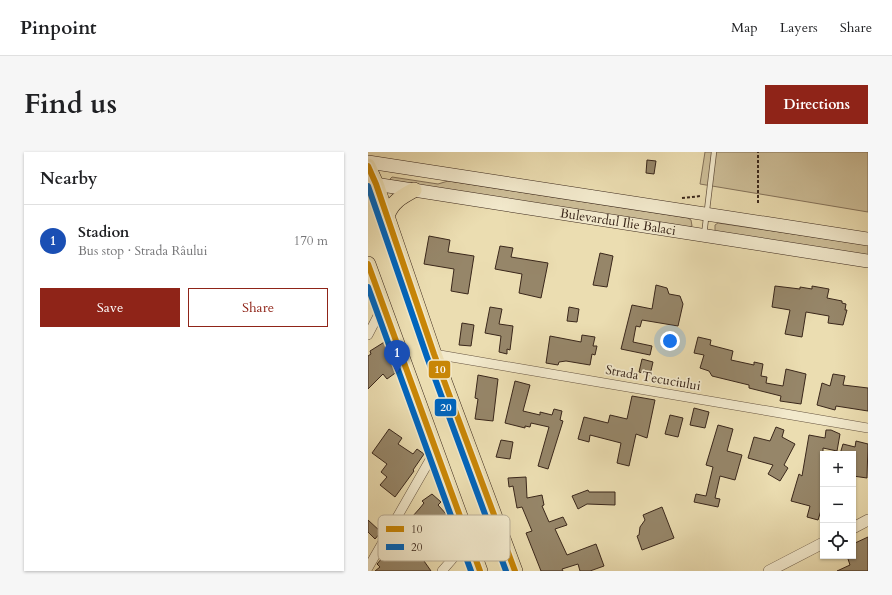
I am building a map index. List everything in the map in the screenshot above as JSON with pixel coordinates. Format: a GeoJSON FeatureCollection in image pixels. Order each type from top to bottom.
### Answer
{"type":"FeatureCollection","features":[{"type":"Feature","properties":{"kind":"main road","name":"Bulevardul Ilie Balaci"},"geometry":{"type":"LineString","coordinates":[[368,162],[868,239]]}},
{"type":"Feature","properties":{"kind":"main road"},"geometry":{"type":"LineString","coordinates":[[368,166],[372,184],[387,216],[434,354],[494,515]]}},
{"type":"Feature","properties":{"kind":"main road","name":"Bulevardul Ilie Balaci"},"geometry":{"type":"LineString","coordinates":[[372,184],[868,261]]}},
{"type":"Feature","properties":{"kind":"main road"},"geometry":{"type":"LineString","coordinates":[[387,216],[390,207],[398,199],[414,190]]}},
{"type":"Feature","properties":{"kind":"main road"},"geometry":{"type":"LineString","coordinates":[[368,264],[459,515]]}},
{"type":"Feature","properties":{"kind":"main road"},"geometry":{"type":"LineString","coordinates":[[510,558],[515,571]]}},
{"type":"Feature","properties":{"kind":"main road"},"geometry":{"type":"LineString","coordinates":[[476,561],[480,571]]}},
{"type":"Feature","properties":{"kind":"street"},"geometry":{"type":"LineString","coordinates":[[368,335],[383,306]]}},
{"type":"Feature","properties":{"kind":"street","name":"Strada Tecuciului"},"geometry":{"type":"LineString","coordinates":[[434,354],[868,428]]}},
{"type":"Feature","properties":{"kind":"street"},"geometry":{"type":"LineString","coordinates":[[399,515],[436,451]]}},
{"type":"Feature","properties":{"kind":"street"},"geometry":{"type":"LineString","coordinates":[[856,526],[868,520]]}},
{"type":"Feature","properties":{"kind":"street"},"geometry":{"type":"LineString","coordinates":[[769,571],[820,545]]}},
{"type":"Feature","properties":{"kind":"street"},"geometry":{"type":"LineString","coordinates":[[368,568],[378,551]]}},
{"type":"Feature","properties":{"kind":"street"},"geometry":{"type":"LineString","coordinates":[[442,571],[451,561]]}},
{"type":"Feature","properties":{"kind":"lane"},"geometry":{"type":"LineString","coordinates":[[704,236],[714,152]]}},
{"type":"Feature","properties":{"kind":"path"},"geometry":{"type":"LineString","coordinates":[[758,152],[758,203]]}},
{"type":"Feature","properties":{"kind":"shaded area"},"geometry":{"type":"Polygon","coordinates":[[[705,152],[868,152],[868,212],[700,184],[705,152]]]}},
{"type":"Feature","properties":{"kind":"shaded area"},"geometry":{"type":"Polygon","coordinates":[[[392,177],[438,184],[448,181],[688,218],[691,220],[692,226],[687,228],[392,183],[390,179],[392,177]]]}},
{"type":"Feature","properties":{"kind":"shaded area"},"geometry":{"type":"Polygon","coordinates":[[[718,223],[868,245],[868,256],[715,232],[715,225],[718,223]]]}},
{"type":"Feature","properties":{"kind":"building"},"geometry":{"type":"Polygon","coordinates":[[[647,160],[656,161],[654,174],[646,173],[647,160]]]}},
{"type":"Feature","properties":{"kind":"building"},"geometry":{"type":"Polygon","coordinates":[[[429,236],[450,240],[448,252],[474,256],[468,294],[451,291],[454,269],[424,264],[429,236]]]}},
{"type":"Feature","properties":{"kind":"building"},"geometry":{"type":"Polygon","coordinates":[[[500,246],[513,248],[511,257],[548,263],[541,298],[519,293],[522,274],[495,269],[500,246]]]}},
{"type":"Feature","properties":{"kind":"building"},"geometry":{"type":"Polygon","coordinates":[[[600,253],[613,256],[607,287],[593,285],[600,253]]]}},
{"type":"Feature","properties":{"kind":"building"},"geometry":{"type":"Polygon","coordinates":[[[656,285],[667,288],[669,294],[680,296],[683,304],[678,326],[642,320],[640,327],[636,326],[633,342],[652,346],[650,355],[621,349],[632,305],[652,309],[656,285]]]}},
{"type":"Feature","properties":{"kind":"building"},"geometry":{"type":"Polygon","coordinates":[[[775,286],[812,289],[812,286],[829,289],[827,298],[842,301],[842,303],[846,304],[845,310],[847,310],[843,325],[828,323],[829,316],[806,312],[802,337],[785,334],[790,310],[772,307],[775,286]]]}},
{"type":"Feature","properties":{"kind":"building"},"geometry":{"type":"Polygon","coordinates":[[[490,307],[502,309],[499,324],[513,326],[510,350],[507,349],[507,354],[499,352],[501,336],[485,333],[490,307]]]}},
{"type":"Feature","properties":{"kind":"building"},"geometry":{"type":"Polygon","coordinates":[[[569,307],[579,309],[577,322],[567,321],[569,307]]]}},
{"type":"Feature","properties":{"kind":"building"},"geometry":{"type":"Polygon","coordinates":[[[462,323],[474,325],[471,346],[459,345],[462,323]]]}},
{"type":"Feature","properties":{"kind":"building"},"geometry":{"type":"Polygon","coordinates":[[[582,335],[595,337],[593,346],[597,346],[595,355],[592,354],[590,365],[566,361],[559,362],[558,365],[546,363],[550,336],[581,342],[582,335]]]}},
{"type":"Feature","properties":{"kind":"building"},"geometry":{"type":"Polygon","coordinates":[[[698,337],[711,340],[710,345],[733,351],[731,360],[754,365],[754,362],[763,364],[761,376],[767,377],[766,383],[783,386],[786,369],[806,374],[801,404],[780,401],[781,396],[749,388],[749,385],[712,376],[709,371],[700,368],[704,355],[694,353],[698,337]]]}},
{"type":"Feature","properties":{"kind":"building"},"geometry":{"type":"Polygon","coordinates":[[[386,341],[398,371],[387,379],[383,374],[368,389],[368,356],[371,354],[370,351],[386,341]]]}},
{"type":"Feature","properties":{"kind":"building"},"geometry":{"type":"Polygon","coordinates":[[[642,359],[653,362],[650,375],[639,372],[642,359]]]}},
{"type":"Feature","properties":{"kind":"building"},"geometry":{"type":"Polygon","coordinates":[[[833,374],[845,376],[843,385],[868,388],[868,411],[836,406],[835,410],[817,405],[822,383],[830,386],[833,374]]]}},
{"type":"Feature","properties":{"kind":"building"},"geometry":{"type":"Polygon","coordinates":[[[478,375],[498,379],[493,421],[475,419],[478,399],[475,398],[478,375]]]}},
{"type":"Feature","properties":{"kind":"building"},"geometry":{"type":"Polygon","coordinates":[[[515,381],[530,385],[523,411],[540,415],[540,412],[552,415],[554,409],[562,411],[560,420],[563,421],[548,469],[538,466],[549,427],[531,423],[530,427],[525,426],[525,428],[505,423],[515,381]]]}},
{"type":"Feature","properties":{"kind":"building"},"geometry":{"type":"Polygon","coordinates":[[[632,396],[655,400],[647,438],[636,434],[629,466],[617,463],[621,443],[590,435],[589,442],[578,439],[584,417],[608,423],[610,415],[627,419],[632,396]]]}},
{"type":"Feature","properties":{"kind":"building"},"geometry":{"type":"Polygon","coordinates":[[[694,408],[709,412],[705,428],[690,425],[694,408]]]}},
{"type":"Feature","properties":{"kind":"building"},"geometry":{"type":"Polygon","coordinates":[[[670,415],[683,418],[678,437],[665,434],[670,415]]]}},
{"type":"Feature","properties":{"kind":"building"},"geometry":{"type":"Polygon","coordinates":[[[718,425],[733,429],[727,451],[742,455],[735,480],[720,476],[715,498],[720,499],[718,507],[694,502],[696,494],[706,496],[713,467],[706,465],[718,425]]]}},
{"type":"Feature","properties":{"kind":"building"},"geometry":{"type":"Polygon","coordinates":[[[776,427],[784,430],[782,437],[795,444],[784,465],[788,468],[780,481],[768,474],[773,465],[748,458],[754,437],[770,441],[776,427]]]}},
{"type":"Feature","properties":{"kind":"building"},"geometry":{"type":"Polygon","coordinates":[[[389,429],[402,438],[398,444],[413,454],[417,449],[424,454],[413,470],[414,471],[395,497],[380,485],[387,477],[381,472],[387,464],[372,453],[389,429]]]}},
{"type":"Feature","properties":{"kind":"building"},"geometry":{"type":"Polygon","coordinates":[[[826,430],[831,430],[840,434],[837,451],[823,448],[823,451],[820,451],[820,514],[818,520],[807,517],[810,506],[791,501],[799,474],[802,476],[809,435],[825,438],[826,430]]]}},
{"type":"Feature","properties":{"kind":"building"},"geometry":{"type":"Polygon","coordinates":[[[501,440],[513,442],[510,459],[496,457],[501,440]]]}},
{"type":"Feature","properties":{"kind":"building"},"geometry":{"type":"Polygon","coordinates":[[[856,441],[868,444],[867,478],[856,476],[856,451],[841,451],[843,444],[855,447],[856,441]]]}},
{"type":"Feature","properties":{"kind":"building"},"geometry":{"type":"Polygon","coordinates":[[[526,477],[527,498],[542,495],[544,505],[542,506],[549,522],[563,517],[567,525],[555,529],[567,555],[596,544],[604,566],[590,571],[580,571],[578,564],[562,569],[563,571],[541,571],[526,533],[532,531],[522,507],[517,508],[513,486],[509,487],[508,478],[526,477]]]}},
{"type":"Feature","properties":{"kind":"building"},"geometry":{"type":"Polygon","coordinates":[[[588,490],[589,492],[615,492],[615,505],[587,504],[578,509],[572,496],[588,490]]]}},
{"type":"Feature","properties":{"kind":"building"},"geometry":{"type":"Polygon","coordinates":[[[432,494],[441,502],[438,505],[447,515],[414,515],[424,503],[422,501],[432,494]]]}},
{"type":"Feature","properties":{"kind":"building"},"geometry":{"type":"Polygon","coordinates":[[[662,507],[674,538],[642,550],[637,536],[639,535],[640,527],[645,520],[643,515],[662,507]]]}},
{"type":"Feature","properties":{"kind":"building"},"geometry":{"type":"Polygon","coordinates":[[[368,520],[378,529],[378,536],[375,539],[368,532],[368,520]]]}},
{"type":"Feature","properties":{"kind":"building"},"geometry":{"type":"Polygon","coordinates":[[[868,537],[868,571],[837,571],[850,565],[848,559],[856,559],[856,543],[868,537]]]}},
{"type":"Feature","properties":{"kind":"building"},"geometry":{"type":"Polygon","coordinates":[[[380,561],[424,561],[431,571],[375,571],[380,567],[377,564],[380,561]]]}},
{"type":"Feature","properties":{"kind":"transit line","name":"10"},"geometry":{"type":"LineString","coordinates":[[368,166],[376,184],[434,354],[494,515]]}},
{"type":"Feature","properties":{"kind":"transit line","name":"20"},"geometry":{"type":"LineString","coordinates":[[368,186],[427,357],[485,515]]}},
{"type":"Feature","properties":{"kind":"transit line","name":"10"},"geometry":{"type":"LineString","coordinates":[[368,264],[460,515]]}},
{"type":"Feature","properties":{"kind":"transit line","name":"20"},"geometry":{"type":"LineString","coordinates":[[368,287],[451,515]]}},
{"type":"Feature","properties":{"kind":"transit line","name":"10"},"geometry":{"type":"LineString","coordinates":[[510,558],[515,571]]}},
{"type":"Feature","properties":{"kind":"transit line","name":"20"},"geometry":{"type":"LineString","coordinates":[[467,561],[471,571]]}},
{"type":"Feature","properties":{"kind":"transit line","name":"10"},"geometry":{"type":"LineString","coordinates":[[476,561],[480,571]]}},
{"type":"Feature","properties":{"kind":"transit line","name":"20"},"geometry":{"type":"LineString","coordinates":[[502,561],[506,571]]}},
{"type":"Feature","properties":{"kind":"place","name":"Stadion"},"geometry":{"type":"Point","coordinates":[397,373]}}]}
